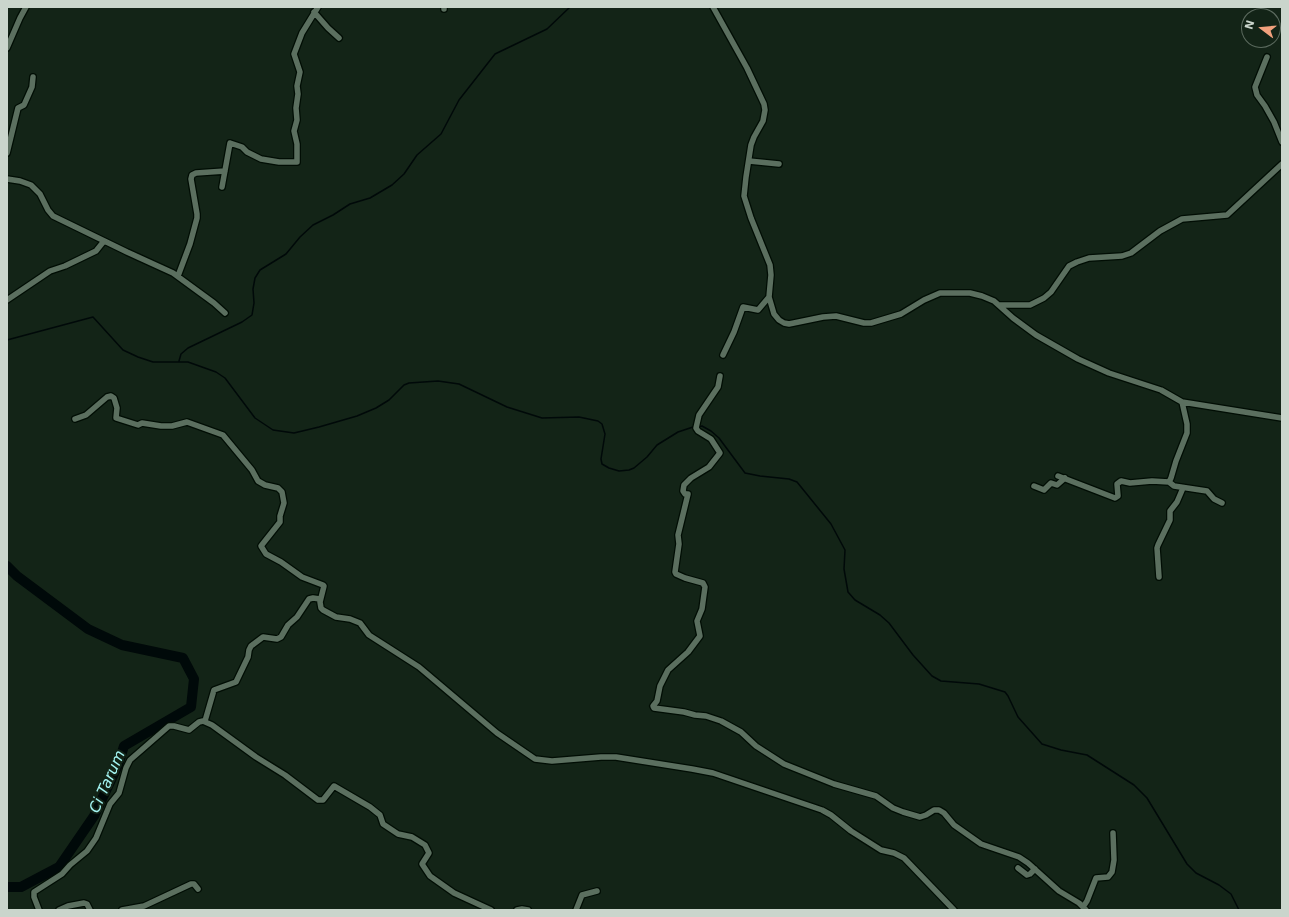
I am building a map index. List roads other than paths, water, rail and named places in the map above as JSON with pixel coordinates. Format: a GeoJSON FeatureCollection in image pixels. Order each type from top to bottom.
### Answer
{"type":"FeatureCollection","features":[{"type":"Feature","properties":{"kind":"street"},"geometry":{"type":"LineString","coordinates":[[7,48],[26,7]]}},
{"type":"Feature","properties":{"kind":"street"},"geometry":{"type":"LineString","coordinates":[[713,7],[747,68],[764,104],[765,110],[763,121],[753,139],[744,196],[751,218],[770,265],[771,275],[769,297],[775,316],[781,322],[787,324],[829,316],[842,317],[866,323],[876,322],[901,314],[924,300],[940,293],[958,292],[978,295],[990,299],[999,305],[1017,322],[1059,349],[1109,373],[1160,390],[1182,402],[1282,418]]}},
{"type":"Feature","properties":{"kind":"street"},"geometry":{"type":"LineString","coordinates":[[222,187],[229,144],[231,143],[261,159],[279,162],[296,162],[297,144],[294,129],[297,120],[296,108],[300,72],[294,54],[302,33],[316,9],[328,28],[339,38]]}},
{"type":"Feature","properties":{"kind":"street"},"geometry":{"type":"LineString","coordinates":[[1267,56],[1255,86],[1257,95],[1274,122],[1282,142]]}},
{"type":"Feature","properties":{"kind":"street"},"geometry":{"type":"LineString","coordinates":[[7,154],[18,108],[24,105],[32,87],[33,76]]}},
{"type":"Feature","properties":{"kind":"street"},"geometry":{"type":"LineString","coordinates":[[749,161],[779,164]]}},
{"type":"Feature","properties":{"kind":"street"},"geometry":{"type":"LineString","coordinates":[[999,305],[1030,305],[1044,298],[1051,292],[1069,266],[1089,258],[1122,256],[1131,253],[1160,230],[1182,219],[1227,215],[1282,164]]}},
{"type":"Feature","properties":{"kind":"street"},"geometry":{"type":"LineString","coordinates":[[179,277],[197,218],[191,179],[192,175],[196,173],[225,171]]}},
{"type":"Feature","properties":{"kind":"street"},"geometry":{"type":"LineString","coordinates":[[7,179],[20,180],[31,185],[40,194],[48,210],[54,216],[179,277],[225,313]]}},
{"type":"Feature","properties":{"kind":"street"},"geometry":{"type":"LineString","coordinates":[[7,300],[50,271],[65,266],[96,251],[104,241]]}},
{"type":"Feature","properties":{"kind":"street"},"geometry":{"type":"LineString","coordinates":[[723,355],[734,332],[743,307],[758,310],[769,297]]}},
{"type":"Feature","properties":{"kind":"street"},"geometry":{"type":"LineString","coordinates":[[720,376],[718,387],[699,414],[696,428],[698,431],[712,439],[720,454],[709,467],[691,478],[684,485],[683,491],[685,494],[688,494],[678,535],[679,544],[675,572],[676,574],[685,578],[703,583],[705,587],[704,604],[697,622],[700,636],[688,652],[668,670],[660,686],[659,695],[653,707],[656,709],[706,716],[721,721],[741,732],[756,746],[784,764],[834,784],[876,796],[892,808],[903,812],[920,817],[934,810],[939,810],[954,824],[981,844],[1019,857],[1035,868],[1059,891],[1085,909],[1096,878],[1108,877],[1112,872],[1114,860],[1113,832]]}},
{"type":"Feature","properties":{"kind":"street"},"geometry":{"type":"LineString","coordinates":[[75,419],[86,415],[107,397],[111,396],[114,398],[117,408],[116,418],[138,425],[142,423],[172,426],[187,422],[223,436],[252,470],[258,481],[265,485],[278,488],[282,492],[284,503],[280,516],[280,522],[262,545],[267,556],[281,562],[302,578],[323,585],[320,599],[320,605],[323,610],[336,617],[350,619],[360,623],[367,633],[419,667],[497,733],[535,759],[552,761],[616,757],[692,769],[718,775],[822,810],[831,815],[856,835],[881,850],[897,854],[904,858],[954,910]]}},
{"type":"Feature","properties":{"kind":"street"},"geometry":{"type":"LineString","coordinates":[[1169,482],[1187,433],[1187,424],[1182,402]]}},
{"type":"Feature","properties":{"kind":"street"},"geometry":{"type":"LineString","coordinates":[[1058,476],[1115,498],[1118,496],[1117,484],[1121,481],[1130,483],[1152,481],[1169,482],[1174,486],[1207,491],[1214,499],[1222,503]]}},
{"type":"Feature","properties":{"kind":"street"},"geometry":{"type":"LineString","coordinates":[[1034,486],[1044,490],[1051,483],[1057,485],[1065,478]]}},
{"type":"Feature","properties":{"kind":"street"},"geometry":{"type":"LineString","coordinates":[[1159,577],[1157,548],[1170,520],[1170,511],[1177,502],[1183,488]]}},
{"type":"Feature","properties":{"kind":"street"},"geometry":{"type":"LineString","coordinates":[[206,721],[214,690],[236,682],[248,657],[248,652],[251,646],[263,637],[277,639],[282,637],[288,625],[297,617],[309,600],[313,598],[320,599]]}},
{"type":"Feature","properties":{"kind":"street"},"geometry":{"type":"LineString","coordinates":[[39,910],[34,897],[34,892],[62,874],[70,865],[87,851],[96,838],[110,804],[119,793],[126,768],[130,760],[169,726],[189,730],[199,722],[206,721],[256,757],[285,775],[318,800],[323,800],[334,786],[370,807],[380,815],[383,824],[397,834],[413,838],[425,845],[429,852],[422,865],[430,876],[454,893],[491,910]]}},
{"type":"Feature","properties":{"kind":"street"},"geometry":{"type":"LineString","coordinates":[[1018,868],[1027,875],[1030,874],[1035,868]]}},
{"type":"Feature","properties":{"kind":"street"},"geometry":{"type":"LineString","coordinates":[[122,910],[144,906],[191,884],[194,884],[198,889]]}},
{"type":"Feature","properties":{"kind":"street"},"geometry":{"type":"LineString","coordinates":[[576,910],[582,895],[597,891]]}},
{"type":"Feature","properties":{"kind":"street"},"geometry":{"type":"LineString","coordinates":[[59,910],[68,906],[84,903],[87,904],[90,910]]}},
{"type":"Feature","properties":{"kind":"street"},"geometry":{"type":"LineString","coordinates":[[517,910],[528,910]]}},
{"type":"Feature","properties":{"kind":"waterway"},"geometry":{"type":"LineString","coordinates":[[179,361],[181,354],[188,348],[242,322],[252,315],[254,303],[253,289],[255,278],[260,270],[286,254],[300,237],[313,225],[350,204],[370,198],[392,185],[404,174],[417,155],[441,134],[459,100],[495,54],[547,29],[570,7]]}},
{"type":"Feature","properties":{"kind":"waterway"},"geometry":{"type":"LineString","coordinates":[[7,340],[93,317],[123,350],[138,357],[153,362],[188,362],[216,372],[225,378],[255,418],[273,430],[294,433],[357,416],[376,408],[389,400],[404,385],[409,383],[438,381],[459,384],[507,407],[542,418],[579,417],[598,421],[602,424],[605,434],[601,459],[602,464],[619,471],[634,468],[647,457],[657,445],[678,432],[693,427]]}},
{"type":"Feature","properties":{"kind":"waterway"},"geometry":{"type":"LineString","coordinates":[[697,427],[702,426],[719,438],[745,473],[789,479],[797,482],[831,524],[845,550],[844,569],[848,592],[855,600],[880,615],[889,623],[913,655],[932,676],[941,681],[979,684],[1005,692],[1018,717],[1042,744],[1061,750],[1087,755],[1134,785],[1147,798],[1187,864],[1196,873],[1219,885],[1231,894],[1239,910]]}},
{"type":"Feature","properties":{"kind":"waterway","name":"Ci Tarum"},"geometry":{"type":"LineString","coordinates":[[7,566],[17,576],[88,629],[122,645],[183,658],[194,679],[191,707],[124,746],[118,765],[94,816],[59,867],[21,887],[7,887]]}}]}
